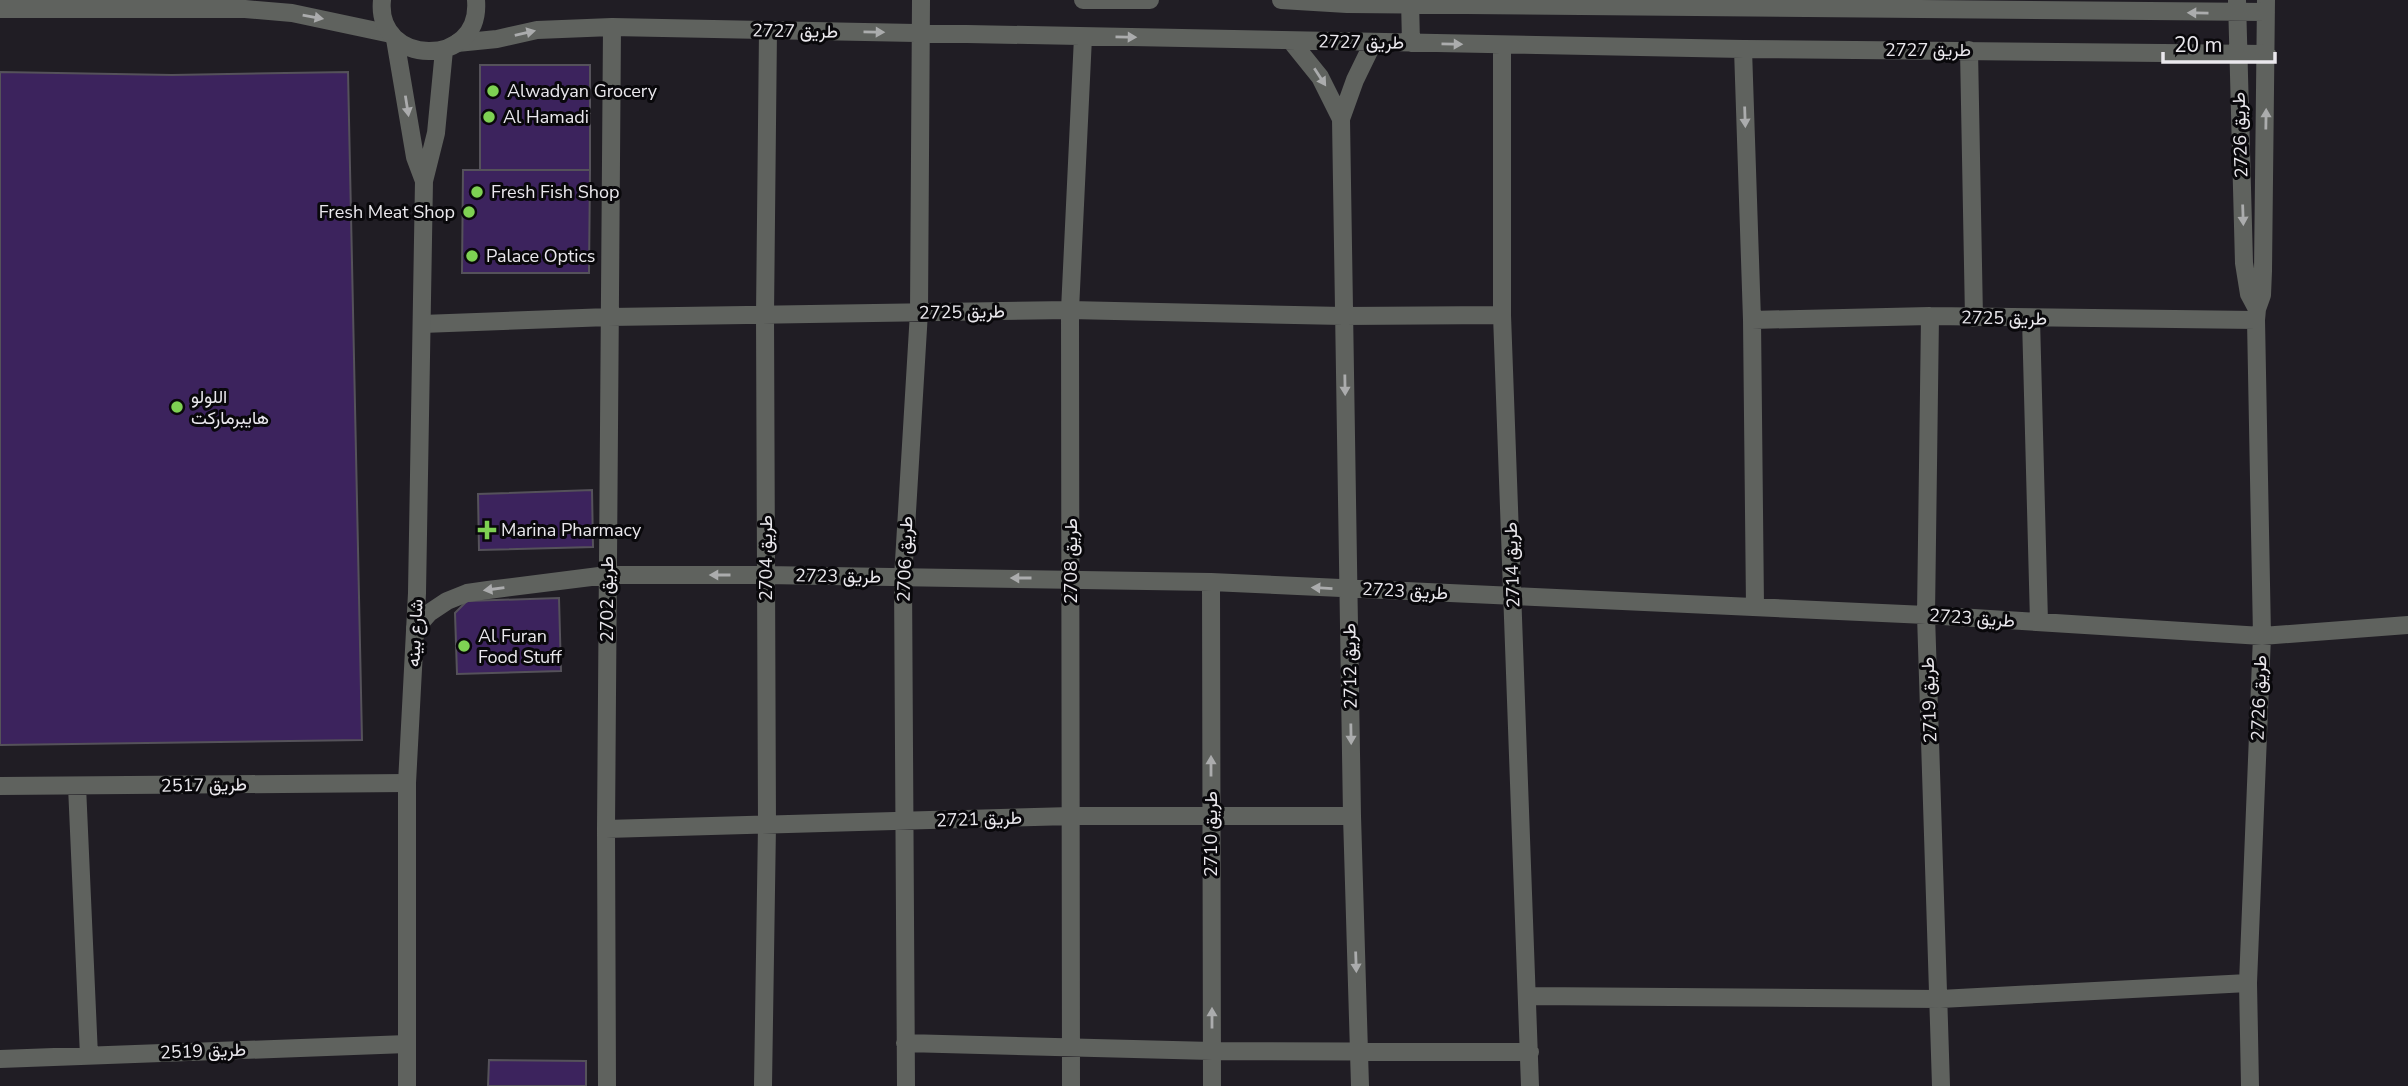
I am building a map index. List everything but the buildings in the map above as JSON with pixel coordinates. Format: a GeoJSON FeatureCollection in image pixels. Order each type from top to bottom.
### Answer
{"type":"FeatureCollection","features":[{"type":"Feature","properties":{"kind":"street","name":"شارع بينه"},"geometry":{"type":"LineString","coordinates":[[382,0],[384,20],[393,37],[415,157],[424,181]]}},
{"type":"Feature","properties":{"kind":"street"},"geometry":{"type":"LineString","coordinates":[[451,46],[467,33],[474,21],[476,0]]}},
{"type":"Feature","properties":{"kind":"street","name":"طريق 2706"},"geometry":{"type":"LineString","coordinates":[[906,1086],[903,578],[919,312],[921,0]]}},
{"type":"Feature","properties":{"kind":"street"},"geometry":{"type":"LineString","coordinates":[[1083,0],[1150,0]]}},
{"type":"Feature","properties":{"kind":"street"},"geometry":{"type":"LineString","coordinates":[[1281,0],[2266,6]]}},
{"type":"Feature","properties":{"kind":"street"},"geometry":{"type":"LineString","coordinates":[[1410,2],[1411,43]]}},
{"type":"Feature","properties":{"kind":"street","name":"طريق 2726"},"geometry":{"type":"LineString","coordinates":[[2256,315],[2262,295],[2263,269],[2266,6]]}},
{"type":"Feature","properties":{"kind":"street","name":"طريق 2726"},"geometry":{"type":"LineString","coordinates":[[2237,7],[2244,263],[2256,315],[2262,636],[2248,983],[2250,1086]]}},
{"type":"Feature","properties":{"kind":"street","name":"طريق 2727"},"geometry":{"type":"LineString","coordinates":[[0,9],[245,9],[313,17],[393,37],[406,47],[431,52],[537,30],[612,27],[1373,43],[2267,54]]}},
{"type":"Feature","properties":{"kind":"street","name":"طريق 2702"},"geometry":{"type":"LineString","coordinates":[[607,1086],[607,575],[612,27]]}},
{"type":"Feature","properties":{"kind":"street","name":"طريق 2704"},"geometry":{"type":"LineString","coordinates":[[763,1086],[767,825],[765,315],[768,30]]}},
{"type":"Feature","properties":{"kind":"street","name":"طريق 2708"},"geometry":{"type":"LineString","coordinates":[[1071,1086],[1070,310],[1083,37]]}},
{"type":"Feature","properties":{"kind":"street","name":"طريق 2712"},"geometry":{"type":"LineString","coordinates":[[1291,40],[1320,77],[1340,119]]}},
{"type":"Feature","properties":{"kind":"street","name":"طريق 2712"},"geometry":{"type":"LineString","coordinates":[[1360,1086],[1352,816],[1340,119],[1373,43]]}},
{"type":"Feature","properties":{"kind":"street","name":"طريق 2714"},"geometry":{"type":"LineString","coordinates":[[1502,44],[1502,315],[1530,1086]]}},
{"type":"Feature","properties":{"kind":"street","name":"شارع بينه"},"geometry":{"type":"LineString","coordinates":[[407,1086],[407,783],[415,629],[424,181],[436,133],[451,46]]}},
{"type":"Feature","properties":{"kind":"street"},"geometry":{"type":"LineString","coordinates":[[1743,49],[1752,320],[1755,607]]}},
{"type":"Feature","properties":{"kind":"street"},"geometry":{"type":"LineString","coordinates":[[1969,50],[1974,318]]}},
{"type":"Feature","properties":{"kind":"street","name":"طريق 2725"},"geometry":{"type":"LineString","coordinates":[[422,324],[609,317],[1070,310],[1343,316],[1502,315]]}},
{"type":"Feature","properties":{"kind":"street","name":"طريق 2725"},"geometry":{"type":"LineString","coordinates":[[1752,320],[1930,316],[2031,318],[2256,315]]}},
{"type":"Feature","properties":{"kind":"street","name":"طريق 2719"},"geometry":{"type":"LineString","coordinates":[[1930,316],[1926,615],[1941,1086]]}},
{"type":"Feature","properties":{"kind":"street"},"geometry":{"type":"LineString","coordinates":[[2031,318],[2039,622]]}},
{"type":"Feature","properties":{"kind":"street","name":"طريق 2723"},"geometry":{"type":"LineString","coordinates":[[415,629],[429,613],[447,601],[467,593],[607,575],[1211,582],[1926,615],[2262,636],[2408,625]]}},
{"type":"Feature","properties":{"kind":"street","name":"طريق 2710"},"geometry":{"type":"LineString","coordinates":[[1211,582],[1212,1086]]}},
{"type":"Feature","properties":{"kind":"street","name":"طريق 2517"},"geometry":{"type":"LineString","coordinates":[[0,786],[407,783]]}},
{"type":"Feature","properties":{"kind":"street"},"geometry":{"type":"LineString","coordinates":[[77,786],[89,1056]]}},
{"type":"Feature","properties":{"kind":"street","name":"طريق 2721"},"geometry":{"type":"LineString","coordinates":[[606,829],[1071,816],[1352,816]]}},
{"type":"Feature","properties":{"kind":"street"},"geometry":{"type":"LineString","coordinates":[[1528,996],[1940,999],[2248,983]]}},
{"type":"Feature","properties":{"kind":"street"},"geometry":{"type":"LineString","coordinates":[[905,1043],[1212,1051],[1530,1052]]}},
{"type":"Feature","properties":{"kind":"street","name":"طريق 2519"},"geometry":{"type":"LineString","coordinates":[[0,1059],[407,1044]]}},
{"type":"Feature","properties":{"kind":"place","name":"Alwadyan Grocery"},"geometry":{"type":"Point","coordinates":[493,91]}},
{"type":"Feature","properties":{"kind":"place","name":"Al Hamadi"},"geometry":{"type":"Point","coordinates":[489,117]}},
{"type":"Feature","properties":{"kind":"place","name":"Fresh Fish Shop"},"geometry":{"type":"Point","coordinates":[477,192]}},
{"type":"Feature","properties":{"kind":"place","name":"Fresh Meat Shop"},"geometry":{"type":"Point","coordinates":[469,212]}},
{"type":"Feature","properties":{"kind":"place","name":"Palace Optics"},"geometry":{"type":"Point","coordinates":[472,256]}},
{"type":"Feature","properties":{"kind":"place","name":"اللولو هايبرماركت"},"geometry":{"type":"Point","coordinates":[177,407]}},
{"type":"Feature","properties":{"kind":"place","name":"Marina Pharmacy"},"geometry":{"type":"Point","coordinates":[487,530]}},
{"type":"Feature","properties":{"kind":"place","name":"Al Furan Food Stuff"},"geometry":{"type":"Point","coordinates":[464,646]}}]}
